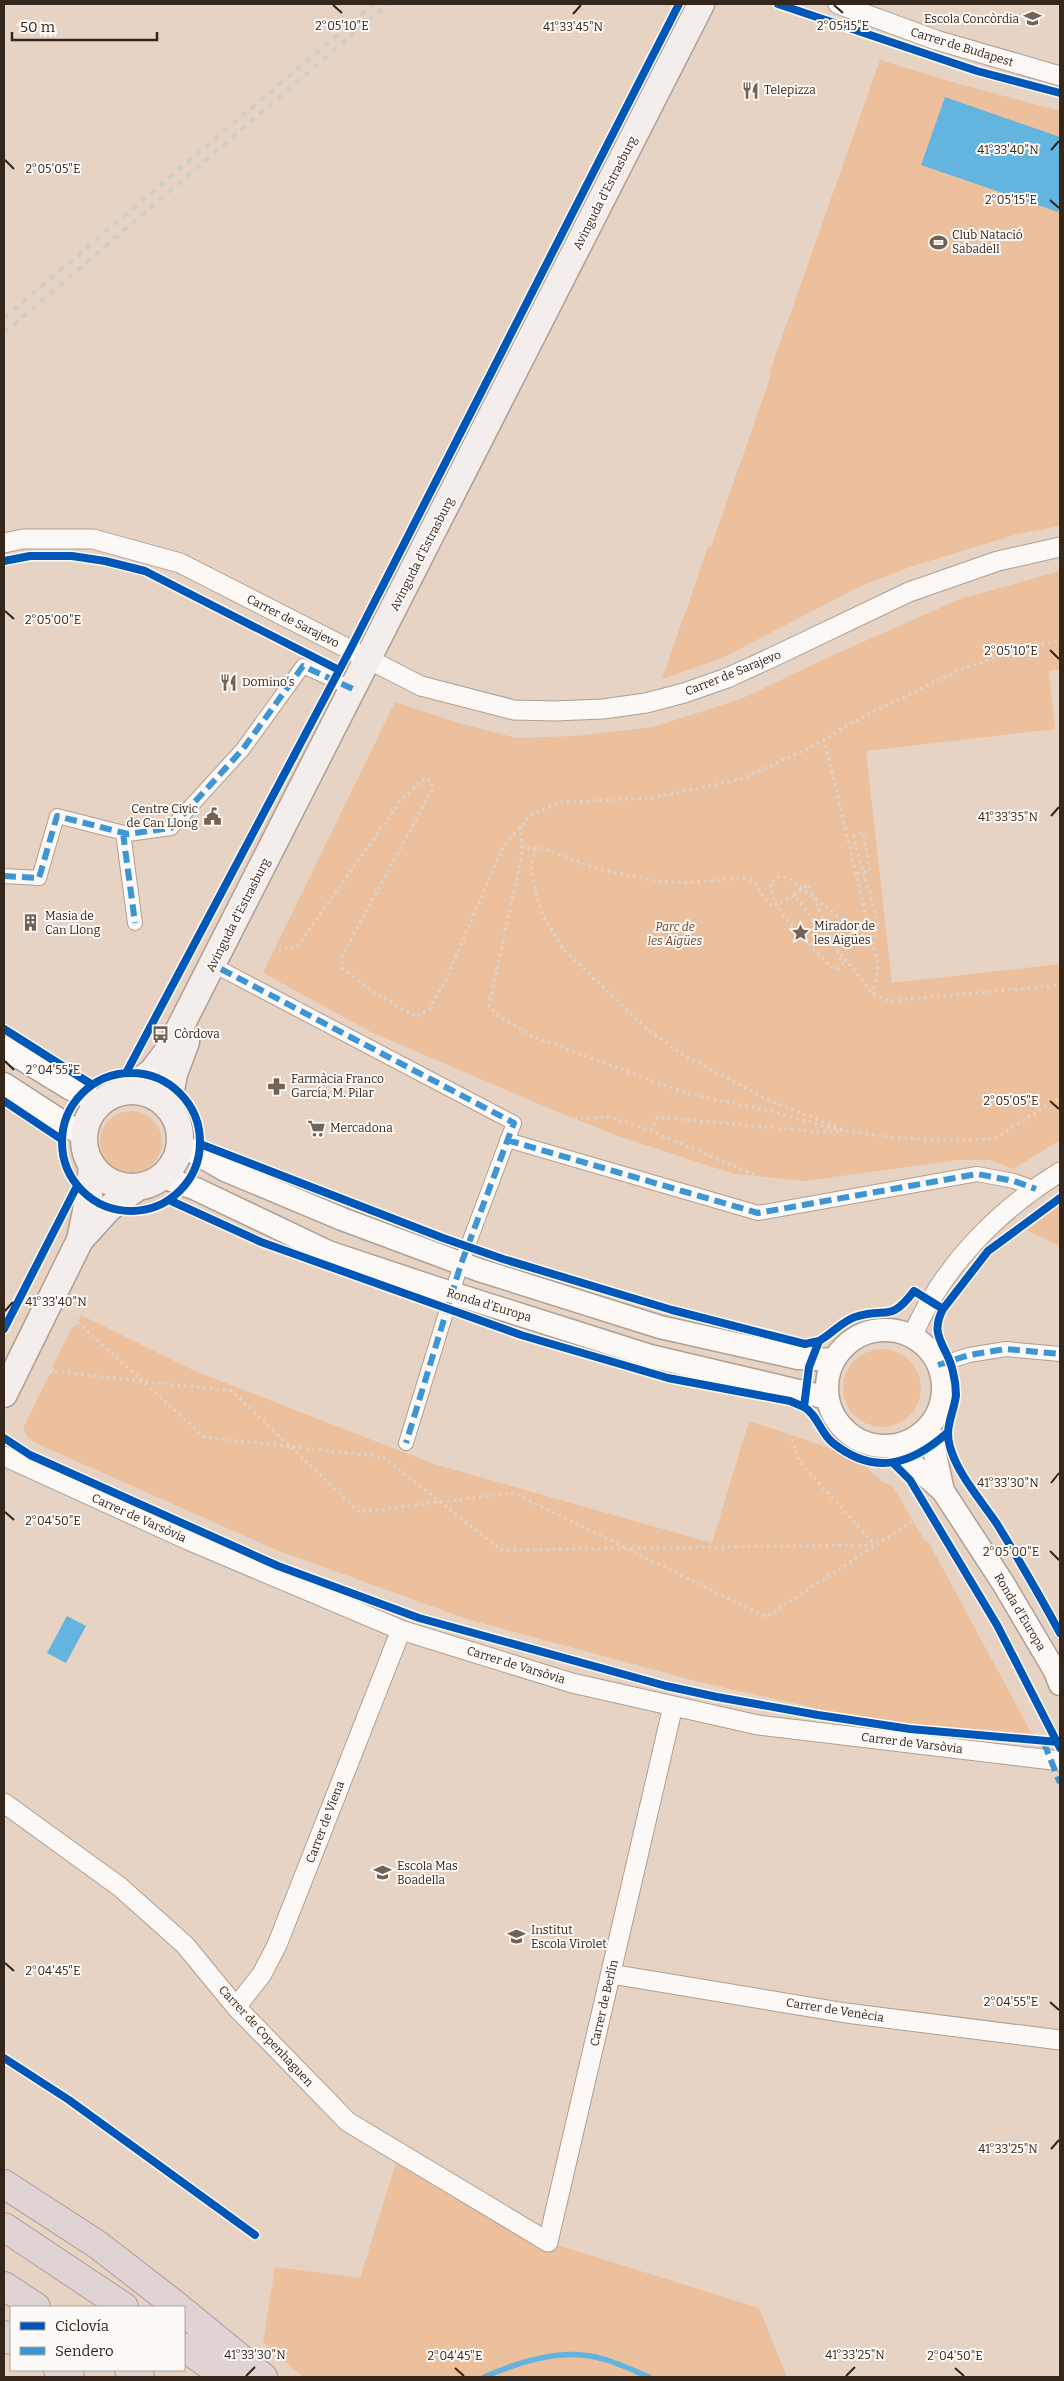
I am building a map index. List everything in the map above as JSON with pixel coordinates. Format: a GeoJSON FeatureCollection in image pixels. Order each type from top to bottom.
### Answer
{"type":"FeatureCollection","features":[{"type":"Feature","properties":{"kind":"highway"},"geometry":{"type":"LineString","coordinates":[[4,2184],[98,2246],[177,2306]]}},
{"type":"Feature","properties":{"kind":"highway"},"geometry":{"type":"LineString","coordinates":[[4,2227],[122,2306]]}},
{"type":"Feature","properties":{"kind":"highway"},"geometry":{"type":"LineString","coordinates":[[4,2286],[34,2306]]}},
{"type":"Feature","properties":{"kind":"highway"},"geometry":{"type":"LineString","coordinates":[[185,2313],[263,2377]]}},
{"type":"Feature","properties":{"kind":"highway"},"geometry":{"type":"LineString","coordinates":[[185,2348],[226,2377]]}},
{"type":"Feature","properties":{"kind":"main road","name":"Avinguda d'Estrasburg"},"geometry":{"type":"LineString","coordinates":[[126,1091],[152,1072],[168,1051],[353,689],[372,662],[394,610],[701,4]]}},
{"type":"Feature","properties":{"kind":"main road","name":"Avinguda d'Estrasburg"},"geometry":{"type":"LineString","coordinates":[[168,1106],[174,1074],[183,1050],[372,662],[716,4]]}},
{"type":"Feature","properties":{"kind":"main road"},"geometry":{"type":"LineString","coordinates":[[80,1240],[109,1208],[138,1187],[163,1177],[175,1162],[180,1145],[180,1129],[168,1106],[149,1093],[126,1091],[113,1095],[101,1103],[90,1115],[85,1125],[85,1147],[97,1173],[111,1183],[126,1188],[138,1187]]}},
{"type":"Feature","properties":{"kind":"main road"},"geometry":{"type":"LineString","coordinates":[[4,1394],[80,1240],[90,1196],[92,1165]]}},
{"type":"Feature","properties":{"kind":"street","name":"Carrer de Budapest"},"geometry":{"type":"LineString","coordinates":[[838,4],[936,40],[1060,76]]}},
{"type":"Feature","properties":{"kind":"street","name":"Carrer de Sarajevo"},"geometry":{"type":"LineString","coordinates":[[4,543],[24,539],[93,539],[180,563],[372,662],[435,691],[514,710],[554,711],[603,709],[646,703],[684,693],[727,678],[909,592],[998,561],[1060,547]]}},
{"type":"Feature","properties":{"kind":"street"},"geometry":{"type":"LineString","coordinates":[[4,876],[39,878],[57,816],[123,833],[171,828],[243,749],[303,666],[353,689]]}},
{"type":"Feature","properties":{"kind":"street"},"geometry":{"type":"LineString","coordinates":[[123,833],[135,923]]}},
{"type":"Feature","properties":{"kind":"street"},"geometry":{"type":"LineString","coordinates":[[221,969],[514,1123],[461,1264],[406,1443]]}},
{"type":"Feature","properties":{"kind":"street"},"geometry":{"type":"LineString","coordinates":[[4,1048],[71,1089],[101,1103]]}},
{"type":"Feature","properties":{"kind":"street"},"geometry":{"type":"LineString","coordinates":[[4,1084],[84,1136]]}},
{"type":"Feature","properties":{"kind":"street"},"geometry":{"type":"LineString","coordinates":[[507,1140],[758,1213],[977,1174],[1014,1181],[1036,1189]]}},
{"type":"Feature","properties":{"kind":"street"},"geometry":{"type":"LineString","coordinates":[[180,1145],[243,1177],[342,1219],[461,1264],[660,1327],[798,1358],[834,1360]]}},
{"type":"Feature","properties":{"kind":"street"},"geometry":{"type":"LineString","coordinates":[[912,1337],[921,1315],[952,1266],[996,1220],[1060,1172]]}},
{"type":"Feature","properties":{"kind":"street","name":"Ronda d'Europa"},"geometry":{"type":"LineString","coordinates":[[163,1177],[196,1189],[328,1252],[451,1294],[650,1356],[828,1398]]}},
{"type":"Feature","properties":{"kind":"street"},"geometry":{"type":"LineString","coordinates":[[877,1331],[895,1331],[912,1337],[927,1349],[938,1365],[943,1381],[938,1413],[928,1427],[912,1439],[892,1446],[874,1446],[858,1440],[844,1429],[833,1415],[828,1398],[828,1378],[834,1360],[846,1346],[860,1336],[877,1331]]}},
{"type":"Feature","properties":{"kind":"street"},"geometry":{"type":"LineString","coordinates":[[938,1365],[969,1354],[1006,1349],[1060,1354]]}},
{"type":"Feature","properties":{"kind":"street","name":"Ronda d'Europa"},"geometry":{"type":"LineString","coordinates":[[928,1427],[943,1491]]}},
{"type":"Feature","properties":{"kind":"street","name":"Ronda d'Europa"},"geometry":{"type":"LineString","coordinates":[[892,1446],[943,1491],[1003,1583],[1055,1671],[1060,1684]]}},
{"type":"Feature","properties":{"kind":"street","name":"Carrer de Varsòvia"},"geometry":{"type":"LineString","coordinates":[[4,1456],[188,1540],[401,1630],[572,1683],[758,1725],[1060,1761]]}},
{"type":"Feature","properties":{"kind":"street","name":"Carrer de Viena"},"geometry":{"type":"LineString","coordinates":[[236,2007],[262,1974],[277,1944],[401,1630]]}},
{"type":"Feature","properties":{"kind":"street","name":"Carrer de Berlín"},"geometry":{"type":"LineString","coordinates":[[548,2242],[673,1706]]}},
{"type":"Feature","properties":{"kind":"street","name":"Carrer de Copenhaguen"},"geometry":{"type":"LineString","coordinates":[[4,1803],[120,1887],[184,1945],[236,2007],[348,2122],[548,2242]]}},
{"type":"Feature","properties":{"kind":"street","name":"Carrer de Venècia"},"geometry":{"type":"LineString","coordinates":[[611,1974],[846,2013],[1060,2040]]}},
{"type":"Feature","properties":{"kind":"path"},"geometry":{"type":"LineString","coordinates":[[236,941],[267,951],[297,947],[402,799],[425,778],[430,780],[433,788],[427,803],[398,852],[341,958],[342,968],[354,978],[417,1017],[430,1009],[445,982],[502,847],[530,815],[561,802],[652,798],[742,779],[814,746],[847,725],[953,673],[1020,647],[1060,641]]}},
{"type":"Feature","properties":{"kind":"path"},"geometry":{"type":"LineString","coordinates":[[824,739],[878,966],[874,994]]}},
{"type":"Feature","properties":{"kind":"path"},"geometry":{"type":"LineString","coordinates":[[521,826],[522,854],[489,1006],[498,1015],[531,1036],[689,1094],[775,1112],[847,1131],[888,1137],[959,1141],[996,1138],[1060,1098]]}},
{"type":"Feature","properties":{"kind":"path"},"geometry":{"type":"LineString","coordinates":[[522,846],[526,849],[535,848],[552,852],[595,868],[655,881],[687,883],[743,878],[754,882],[767,902],[773,907],[794,895],[801,890],[808,884],[812,893],[816,902],[828,929],[832,938],[836,947],[843,964],[838,969],[831,967],[780,912],[770,893],[770,884],[778,877],[787,877],[802,889],[810,895],[818,901],[833,913],[864,936],[876,936],[878,922],[853,836],[863,834],[870,870],[856,874]]}},
{"type":"Feature","properties":{"kind":"path"},"geometry":{"type":"LineString","coordinates":[[535,848],[531,868],[538,901],[544,917],[564,950],[647,1028],[682,1054],[764,1098],[847,1131]]}},
{"type":"Feature","properties":{"kind":"path"},"geometry":{"type":"LineString","coordinates":[[794,895],[874,994],[889,1001],[1060,985]]}},
{"type":"Feature","properties":{"kind":"path"},"geometry":{"type":"LineString","coordinates":[[514,1123],[548,1119],[611,1117],[652,1131],[819,1202]]}},
{"type":"Feature","properties":{"kind":"path"},"geometry":{"type":"LineString","coordinates":[[652,1131],[657,1117],[819,1132],[847,1131]]}},
{"type":"Feature","properties":{"kind":"path"},"geometry":{"type":"LineString","coordinates":[[17,1303],[26,1286]]}},
{"type":"Feature","properties":{"kind":"path"},"geometry":{"type":"LineString","coordinates":[[4,1289],[22,1294]]}},
{"type":"Feature","properties":{"kind":"path"},"geometry":{"type":"LineString","coordinates":[[74,1318],[204,1437],[383,1457],[501,1550],[875,1546]]}},
{"type":"Feature","properties":{"kind":"path"},"geometry":{"type":"LineString","coordinates":[[42,1370],[232,1391],[359,1512],[514,1493],[766,1617],[928,1511]]}},
{"type":"Feature","properties":{"kind":"path"},"geometry":{"type":"LineString","coordinates":[[779,1400],[804,1407],[805,1394]]}},
{"type":"Feature","properties":{"kind":"path"},"geometry":{"type":"LineString","coordinates":[[779,1400],[799,1461],[875,1546]]}},
{"type":"Feature","properties":{"kind":"path"},"geometry":{"type":"LineString","coordinates":[[924,1503],[933,1519]]}},
{"type":"Feature","properties":{"kind":"path"},"geometry":{"type":"LineString","coordinates":[[888,1999],[889,1764]]}},
{"type":"Feature","properties":{"kind":"path"},"geometry":{"type":"LineString","coordinates":[[842,1818],[889,1829]]}},
{"type":"Feature","properties":{"kind":"path"},"geometry":{"type":"LineString","coordinates":[[816,1937],[888,1952]]}},
{"type":"Feature","properties":{"kind":"green space","name":"Club Natació Sabadell"},"geometry":{"type":"Polygon","coordinates":[[[880,60],[1060,111],[1060,526],[1014,535],[910,567],[859,587],[720,659],[662,679],[708,547],[711,547],[771,375],[769,374],[880,60]]]}},
{"type":"Feature","properties":{"kind":"green space","name":"Parc de les Aigües"},"geometry":{"type":"Polygon","coordinates":[[[1060,571],[1060,669],[1049,671],[1055,729],[866,751],[892,983],[1060,964],[1060,1140],[1013,1169],[991,1160],[958,1160],[805,1181],[734,1174],[615,1135],[553,1110],[373,1033],[263,973],[395,702],[462,724],[517,738],[574,736],[653,727],[741,699],[831,656],[960,599],[1060,571]]]}},
{"type":"Feature","properties":{"kind":"green space"},"geometry":{"type":"Polygon","coordinates":[[[125,1111],[137,1111],[153,1120],[160,1130],[162,1142],[160,1154],[153,1164],[137,1173],[125,1173],[114,1168],[105,1159],[100,1148],[100,1136],[105,1125],[114,1116],[125,1111]]]}},
{"type":"Feature","properties":{"kind":"green space"},"geometry":{"type":"Polygon","coordinates":[[[1060,1205],[1060,1246],[1026,1230],[1060,1205]]]}},
{"type":"Feature","properties":{"kind":"green space"},"geometry":{"type":"Polygon","coordinates":[[[81,1315],[195,1371],[434,1464],[712,1543],[749,1421],[854,1456],[884,1483],[892,1485],[925,1541],[928,1541],[1034,1738],[954,1734],[882,1723],[699,1682],[467,1619],[274,1549],[28,1438],[23,1429],[49,1375],[51,1375],[49,1374],[51,1374],[54,1368],[52,1367],[73,1326],[75,1327],[81,1315]]]}},
{"type":"Feature","properties":{"kind":"green space"},"geometry":{"type":"Polygon","coordinates":[[[874,1349],[890,1349],[904,1355],[915,1366],[921,1380],[921,1396],[915,1410],[904,1421],[890,1427],[874,1427],[860,1421],[849,1410],[843,1396],[843,1380],[849,1366],[860,1355],[874,1349]]]}},
{"type":"Feature","properties":{"kind":"green space"},"geometry":{"type":"Polygon","coordinates":[[[396,2163],[450,2196],[548,2242],[759,2308],[787,2377],[303,2377],[263,2342],[275,2267],[360,2278],[396,2163]]]}},
{"type":"Feature","properties":{"kind":"water"},"geometry":{"type":"Polygon","coordinates":[[[945,97],[1060,137],[1060,205],[1058,212],[921,165],[945,97]]]}},
{"type":"Feature","properties":{"kind":"water"},"geometry":{"type":"Polygon","coordinates":[[[67,1616],[86,1626],[66,1663],[47,1653],[67,1616]]]}},
{"type":"Feature","properties":{"kind":"waterway"},"geometry":{"type":"LineString","coordinates":[[484,2377],[532,2360],[557,2355],[582,2355],[600,2358],[649,2377]]}},
{"type":"Feature","properties":{"kind":"railway"},"geometry":{"type":"LineString","coordinates":[[4,318],[374,4]]}},
{"type":"Feature","properties":{"kind":"railway"},"geometry":{"type":"LineString","coordinates":[[4,333],[388,4]]}},
{"type":"Feature","properties":{"kind":"marked path"},"geometry":{"type":"LineString","coordinates":[[4,876],[39,878],[57,816],[128,834],[171,828],[243,749],[303,666],[353,689]]}},
{"type":"Feature","properties":{"kind":"marked path"},"geometry":{"type":"LineString","coordinates":[[123,833],[135,923]]}},
{"type":"Feature","properties":{"kind":"marked path"},"geometry":{"type":"LineString","coordinates":[[221,969],[514,1123],[461,1264],[406,1443]]}},
{"type":"Feature","properties":{"kind":"marked path"},"geometry":{"type":"LineString","coordinates":[[507,1140],[758,1213],[977,1174],[1014,1181],[1036,1189]]}},
{"type":"Feature","properties":{"kind":"marked path"},"geometry":{"type":"LineString","coordinates":[[938,1365],[969,1355],[1006,1349],[1060,1354]]}},
{"type":"Feature","properties":{"kind":"marked path"},"geometry":{"type":"LineString","coordinates":[[1044,1743],[1060,1783]]}},
{"type":"Feature","properties":{"kind":"cycle path"},"geometry":{"type":"LineString","coordinates":[[126,1073],[350,650],[679,4]]}},
{"type":"Feature","properties":{"kind":"cycle path"},"geometry":{"type":"LineString","coordinates":[[778,4],[977,71],[1060,93]]}},
{"type":"Feature","properties":{"kind":"cycle path"},"geometry":{"type":"LineString","coordinates":[[4,561],[30,556],[72,556],[105,561],[145,571],[339,670]]}},
{"type":"Feature","properties":{"kind":"cycle path"},"geometry":{"type":"LineString","coordinates":[[4,1029],[91,1084]]}},
{"type":"Feature","properties":{"kind":"cycle path"},"geometry":{"type":"LineString","coordinates":[[131,1073],[157,1078],[169,1084],[180,1093],[189,1104],[195,1116],[200,1142],[195,1168],[189,1180],[180,1191],[169,1200],[157,1206],[131,1211],[105,1206],[93,1200],[82,1191],[73,1180],[67,1168],[62,1142],[67,1116],[73,1104],[82,1093],[93,1084],[105,1078],[131,1073]]}},
{"type":"Feature","properties":{"kind":"cycle path"},"geometry":{"type":"LineString","coordinates":[[4,1101],[61,1139]]}},
{"type":"Feature","properties":{"kind":"cycle path"},"geometry":{"type":"LineString","coordinates":[[169,1200],[261,1242],[521,1335],[668,1378],[790,1401],[804,1407],[809,1367],[819,1341],[805,1344],[672,1310],[503,1259],[443,1238],[200,1144]]}},
{"type":"Feature","properties":{"kind":"cycle path"},"geometry":{"type":"LineString","coordinates":[[4,1329],[77,1186]]}},
{"type":"Feature","properties":{"kind":"cycle path"},"geometry":{"type":"LineString","coordinates":[[943,1309],[988,1251],[1060,1198]]}},
{"type":"Feature","properties":{"kind":"cycle path"},"geometry":{"type":"LineString","coordinates":[[819,1341],[855,1317],[893,1311],[906,1301],[914,1291],[943,1309],[939,1319],[938,1334],[951,1363],[956,1389],[948,1433],[950,1447],[958,1467],[997,1524],[1060,1633]]}},
{"type":"Feature","properties":{"kind":"cycle path"},"geometry":{"type":"LineString","coordinates":[[804,1407],[809,1410],[833,1443],[863,1460],[878,1463],[906,1459],[920,1453],[947,1433]]}},
{"type":"Feature","properties":{"kind":"cycle path"},"geometry":{"type":"LineString","coordinates":[[4,1438],[30,1455],[278,1566],[419,1618],[666,1686],[717,1697],[910,1729],[1058,1742]]}},
{"type":"Feature","properties":{"kind":"cycle path"},"geometry":{"type":"LineString","coordinates":[[894,1464],[910,1480],[997,1625],[1060,1748]]}},
{"type":"Feature","properties":{"kind":"cycle path"},"geometry":{"type":"LineString","coordinates":[[4,2058],[69,2100],[255,2235]]}},
{"type":"Feature","properties":{"kind":"place","name":"Escola Concòrdia"},"geometry":{"type":"Point","coordinates":[1033,19]}},
{"type":"Feature","properties":{"kind":"place","name":"Telepizza"},"geometry":{"type":"Point","coordinates":[750,90]}},
{"type":"Feature","properties":{"kind":"place","name":"Club Natació Sabadell"},"geometry":{"type":"Point","coordinates":[938,242]}},
{"type":"Feature","properties":{"kind":"place","name":"Domino's"},"geometry":{"type":"Point","coordinates":[228,682]}},
{"type":"Feature","properties":{"kind":"place","name":"Centre Civic de Can Llong"},"geometry":{"type":"Point","coordinates":[212,816]}},
{"type":"Feature","properties":{"kind":"place","name":"Masia de Can Llong"},"geometry":{"type":"Point","coordinates":[31,923]}},
{"type":"Feature","properties":{"kind":"place","name":"Mirador de les Aigües"},"geometry":{"type":"Point","coordinates":[800,933]}},
{"type":"Feature","properties":{"kind":"place","name":"Còrdova"},"geometry":{"type":"Point","coordinates":[160,1034]}},
{"type":"Feature","properties":{"kind":"place","name":"Farmàcia Franco García, M. Pilar"},"geometry":{"type":"Point","coordinates":[277,1086]}},
{"type":"Feature","properties":{"kind":"place","name":"Mercadona"},"geometry":{"type":"Point","coordinates":[316,1128]}},
{"type":"Feature","properties":{"kind":"place","name":"Escola Mas Boadella"},"geometry":{"type":"Point","coordinates":[383,1873]}},
{"type":"Feature","properties":{"kind":"place","name":"Institut Escola Virolet"},"geometry":{"type":"Point","coordinates":[517,1937]}}]}
